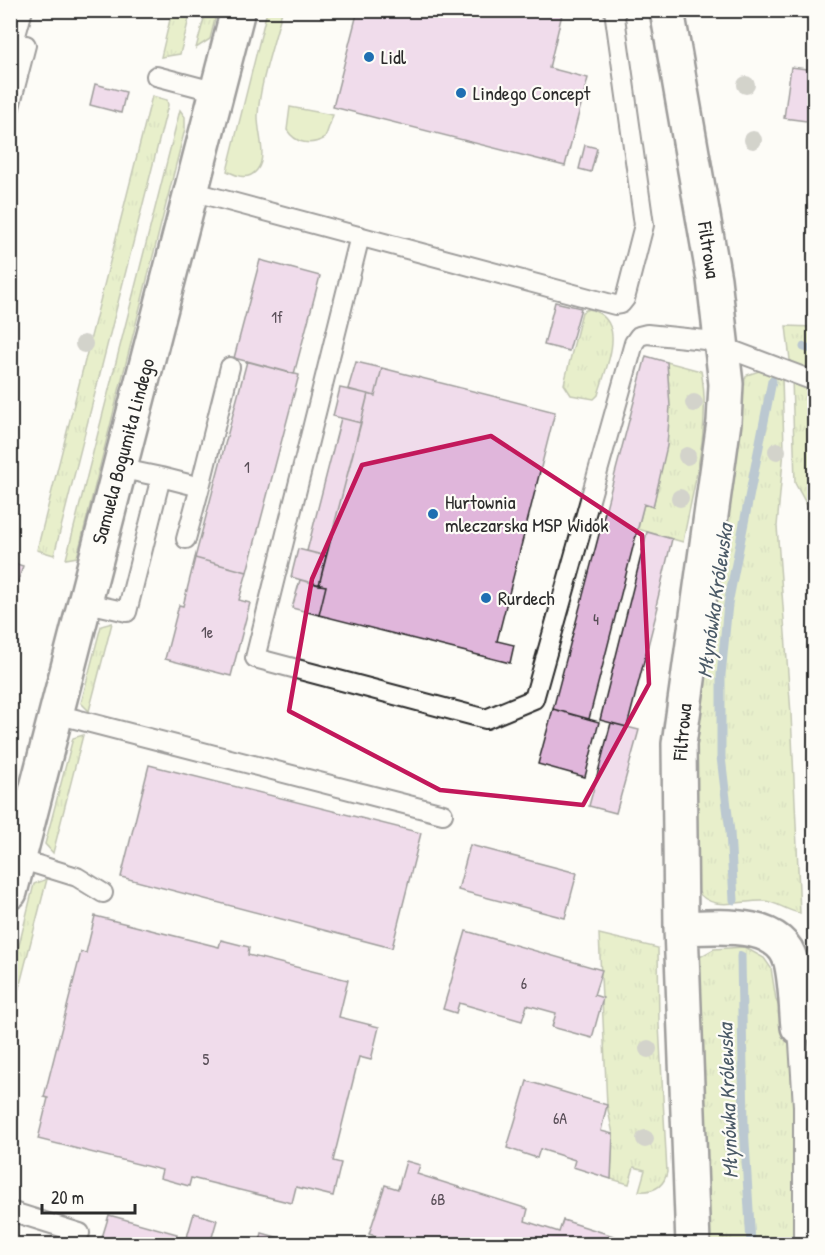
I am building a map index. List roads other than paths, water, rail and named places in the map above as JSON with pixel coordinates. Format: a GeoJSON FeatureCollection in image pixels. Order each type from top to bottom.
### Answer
{"type":"FeatureCollection","features":[{"type":"Feature","properties":{"kind":"street","name":"Samuela Bogumiła Lindego"},"geometry":{"type":"LineString","coordinates":[[10,892],[18,843],[56,714],[83,602],[238,10]]}},
{"type":"Feature","properties":{"kind":"street","name":"Filtrowa"},"geometry":{"type":"LineString","coordinates":[[667,10],[699,187],[723,346],[726,384],[724,422],[679,744],[681,928],[693,1245]]}},
{"type":"Feature","properties":{"kind":"street"},"geometry":{"type":"LineString","coordinates":[[681,928],[751,929],[780,941],[791,961],[798,1027]]}},
{"type":"Feature","properties":{"kind":"lane"},"geometry":{"type":"LineString","coordinates":[[10,107],[23,10]]}},
{"type":"Feature","properties":{"kind":"lane"},"geometry":{"type":"LineString","coordinates":[[191,191],[615,305],[621,304],[626,299],[644,225],[614,10]]}},
{"type":"Feature","properties":{"kind":"lane"},"geometry":{"type":"LineString","coordinates":[[156,76],[217,92]]}},
{"type":"Feature","properties":{"kind":"lane"},"geometry":{"type":"LineString","coordinates":[[360,236],[255,658],[486,719],[534,699],[634,343],[639,336],[647,334],[705,340],[814,381]]}},
{"type":"Feature","properties":{"kind":"lane"},"geometry":{"type":"LineString","coordinates":[[186,538],[230,367]]}},
{"type":"Feature","properties":{"kind":"lane"},"geometry":{"type":"LineString","coordinates":[[118,468],[200,487]]}},
{"type":"Feature","properties":{"kind":"lane"},"geometry":{"type":"LineString","coordinates":[[83,602],[127,612],[161,477]]}},
{"type":"Feature","properties":{"kind":"lane"},"geometry":{"type":"LineString","coordinates":[[56,714],[443,814]]}},
{"type":"Feature","properties":{"kind":"lane"},"geometry":{"type":"LineString","coordinates":[[18,843],[103,893]]}},
{"type":"Feature","properties":{"kind":"lane"},"geometry":{"type":"LineString","coordinates":[[798,1027],[803,1106],[803,1245]]}},
{"type":"Feature","properties":{"kind":"lane"},"geometry":{"type":"LineString","coordinates":[[10,1211],[80,1233]]}},
{"type":"Feature","properties":{"kind":"waterway"},"geometry":{"type":"LineString","coordinates":[[804,347],[814,350]]}},
{"type":"Feature","properties":{"kind":"waterway","name":"Młynówka Królewska"},"geometry":{"type":"LineString","coordinates":[[734,900],[730,832],[721,757],[721,675],[728,604],[772,381]]}},
{"type":"Feature","properties":{"kind":"waterway","name":"Młynówka Królewska"},"geometry":{"type":"LineString","coordinates":[[741,956],[744,1125],[751,1244]]}},
{"type":"Feature","properties":{"kind":"place","name":"Lidl"},"geometry":{"type":"Point","coordinates":[369,57]}},
{"type":"Feature","properties":{"kind":"place","name":"Lindego Concept"},"geometry":{"type":"Point","coordinates":[461,93]}},
{"type":"Feature","properties":{"kind":"place","name":"Hurtownia mleczarska MSP Widok"},"geometry":{"type":"Point","coordinates":[433,514]}},
{"type":"Feature","properties":{"kind":"place","name":"Rurdech"},"geometry":{"type":"Point","coordinates":[486,598]}}]}
